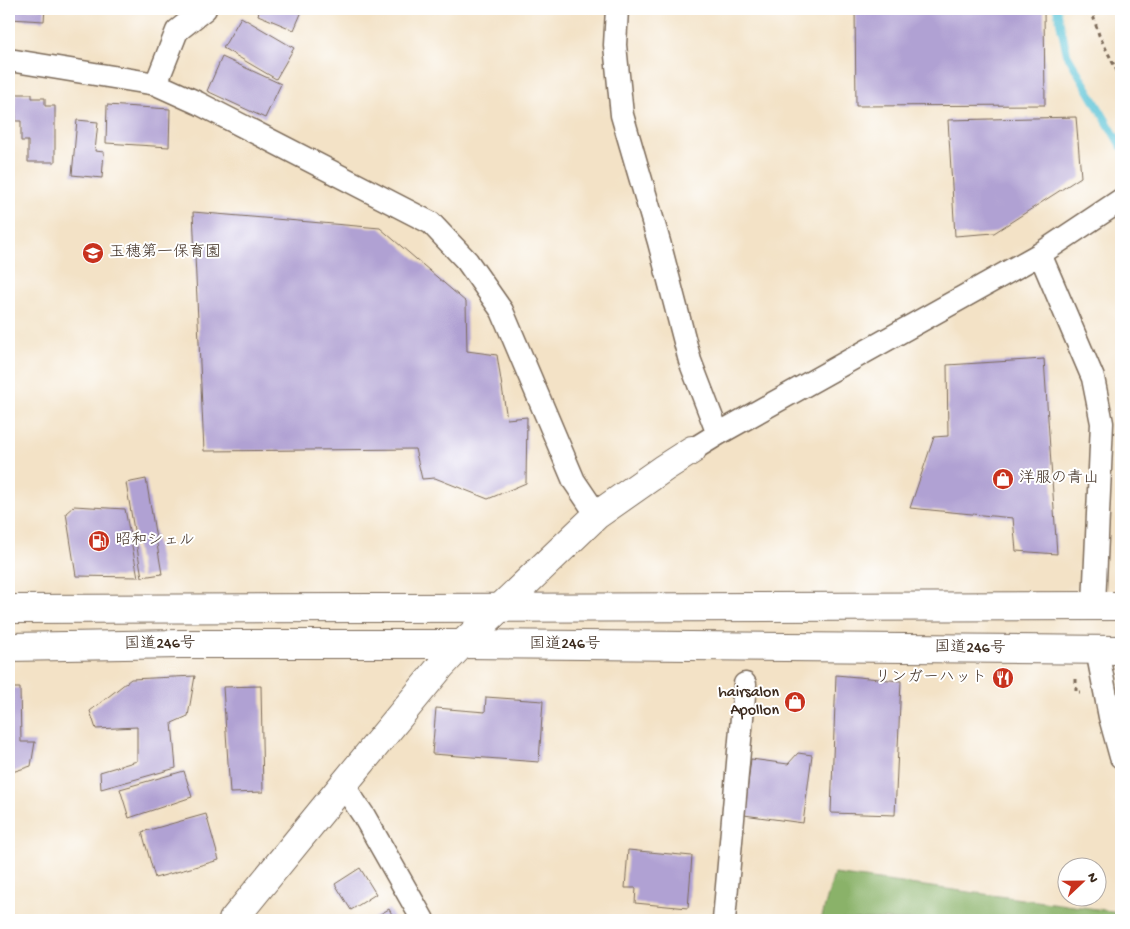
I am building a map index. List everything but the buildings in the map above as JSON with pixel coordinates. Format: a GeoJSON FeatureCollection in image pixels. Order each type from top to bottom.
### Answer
{"type":"FeatureCollection","features":[{"type":"Feature","properties":{"kind":"main road"},"geometry":{"type":"LineString","coordinates":[[233,920],[441,666],[462,644],[597,515],[692,450]]}},
{"type":"Feature","properties":{"kind":"main road"},"geometry":{"type":"LineString","coordinates":[[9,609],[1121,606]]}},
{"type":"Feature","properties":{"kind":"main road","name":"国道246号"},"geometry":{"type":"LineString","coordinates":[[9,647],[181,644],[462,644],[1109,650]]}},
{"type":"Feature","properties":{"kind":"street"},"geometry":{"type":"LineString","coordinates":[[156,84],[177,31],[205,9]]}},
{"type":"Feature","properties":{"kind":"street"},"geometry":{"type":"LineString","coordinates":[[617,9],[615,45],[622,115],[659,242],[690,360],[718,434]]}},
{"type":"Feature","properties":{"kind":"street"},"geometry":{"type":"LineString","coordinates":[[9,60],[156,84],[198,103],[430,223],[467,261],[502,311],[574,481],[597,515]]}},
{"type":"Feature","properties":{"kind":"street"},"geometry":{"type":"LineString","coordinates":[[692,450],[1040,254],[1121,200]]}},
{"type":"Feature","properties":{"kind":"street"},"geometry":{"type":"LineString","coordinates":[[1040,254],[1093,378],[1102,423],[1094,605]]}},
{"type":"Feature","properties":{"kind":"street"},"geometry":{"type":"LineString","coordinates":[[1109,650],[1110,717],[1121,756]]}},
{"type":"Feature","properties":{"kind":"street"},"geometry":{"type":"LineString","coordinates":[[724,920],[745,684]]}},
{"type":"Feature","properties":{"kind":"street"},"geometry":{"type":"LineString","coordinates":[[343,785],[364,816],[423,920]]}},
{"type":"Feature","properties":{"kind":"path"},"geometry":{"type":"LineString","coordinates":[[1091,9],[1099,35],[1121,79]]}},
{"type":"Feature","properties":{"kind":"green space"},"geometry":{"type":"Polygon","coordinates":[[[834,874],[1058,904],[1058,906],[1074,906],[1119,912],[1117,920],[821,920],[834,874]]]}},
{"type":"Feature","properties":{"kind":"waterway"},"geometry":{"type":"LineString","coordinates":[[1057,9],[1067,54],[1121,146]]}},
{"type":"Feature","properties":{"kind":"place","name":"玉穂第一保育園"},"geometry":{"type":"Point","coordinates":[93,253]}},
{"type":"Feature","properties":{"kind":"place","name":"洋服の青山"},"geometry":{"type":"Point","coordinates":[1003,479]}},
{"type":"Feature","properties":{"kind":"place","name":"昭和シェル"},"geometry":{"type":"Point","coordinates":[99,541]}},
{"type":"Feature","properties":{"kind":"place","name":"リンガーハット"},"geometry":{"type":"Point","coordinates":[1003,678]}},
{"type":"Feature","properties":{"kind":"place","name":"hairsalon Apollon"},"geometry":{"type":"Point","coordinates":[795,702]}}]}
